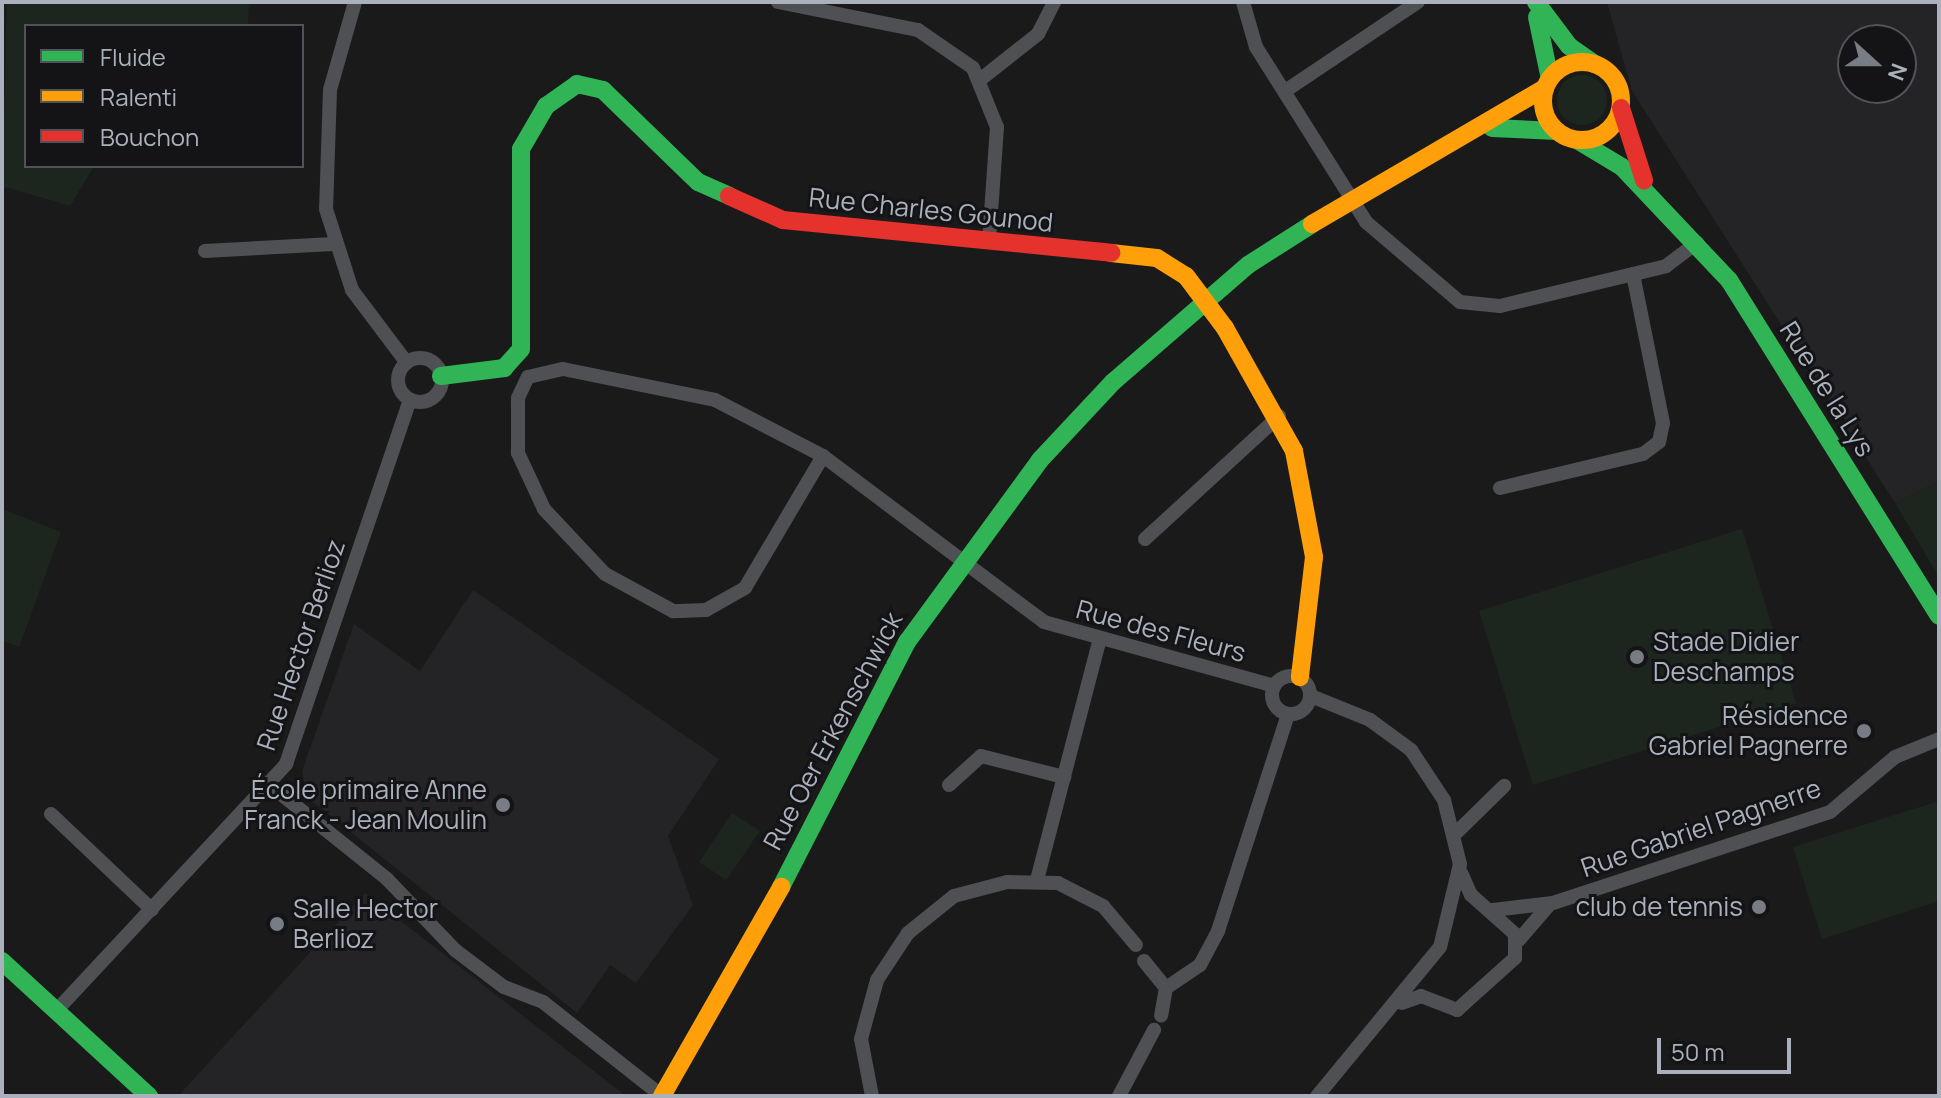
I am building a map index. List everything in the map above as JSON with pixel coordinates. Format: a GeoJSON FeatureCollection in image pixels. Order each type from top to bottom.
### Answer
{"type":"FeatureCollection","features":[{"type":"Feature","properties":{"kind":"street"},"geometry":{"type":"LineString","coordinates":[[355,2],[330,90],[324,186],[333,244],[352,290],[407,363]]}},
{"type":"Feature","properties":{"kind":"street"},"geometry":{"type":"LineString","coordinates":[[778,2],[925,33],[981,79],[997,127],[989,241]]}},
{"type":"Feature","properties":{"kind":"street"},"geometry":{"type":"LineString","coordinates":[[981,79],[1038,34],[1054,2]]}},
{"type":"Feature","properties":{"kind":"street"},"geometry":{"type":"LineString","coordinates":[[1243,2],[1252,39],[1377,235],[1471,306],[1500,306],[1677,262],[1697,243]]}},
{"type":"Feature","properties":{"kind":"street"},"geometry":{"type":"LineString","coordinates":[[1285,91],[1418,2]]}},
{"type":"Feature","properties":{"kind":"street"},"geometry":{"type":"LineString","coordinates":[[1535,2],[1569,46],[1614,80],[1621,104],[1607,131],[1577,140],[1557,131],[1544,111],[1548,83],[1535,2]]}},
{"type":"Feature","properties":{"kind":"street"},"geometry":{"type":"LineString","coordinates":[[1548,83],[1568,65],[1595,64]]}},
{"type":"Feature","properties":{"kind":"street","name":"Rue Charles Gounod"},"geometry":{"type":"LineString","coordinates":[[441,376],[504,368],[521,349],[521,149],[546,106],[586,83],[614,100],[685,173],[748,208],[833,229],[1157,258],[1205,300],[1279,416],[1313,540],[1300,677]]}},
{"type":"Feature","properties":{"kind":"street","name":"Rue Oer Erkenschwick"},"geometry":{"type":"LineString","coordinates":[[662,1096],[738,972],[887,676],[961,560],[1084,412],[1205,300],[1352,197],[1469,133],[1548,83]]}},
{"type":"Feature","properties":{"kind":"street","name":"Rue de la Lys"},"geometry":{"type":"LineString","coordinates":[[1621,104],[1627,144],[1656,200]]}},
{"type":"Feature","properties":{"kind":"street","name":"Rue Oer Erkenschwick"},"geometry":{"type":"LineString","coordinates":[[1469,133],[1518,124],[1557,131]]}},
{"type":"Feature","properties":{"kind":"street","name":"Rue de la Lys"},"geometry":{"type":"LineString","coordinates":[[1577,140],[1609,156],[1656,200],[1729,280],[1939,616]]}},
{"type":"Feature","properties":{"kind":"street"},"geometry":{"type":"LineString","coordinates":[[205,251],[333,244]]}},
{"type":"Feature","properties":{"kind":"street"},"geometry":{"type":"LineString","coordinates":[[1500,488],[1643,454],[1659,442],[1663,423],[1633,274]]}},
{"type":"Feature","properties":{"kind":"street"},"geometry":{"type":"LineString","coordinates":[[426,359],[441,376],[433,398],[410,400],[398,384],[407,363],[426,359]]}},
{"type":"Feature","properties":{"kind":"street"},"geometry":{"type":"LineString","coordinates":[[823,456],[745,588],[706,610],[673,611],[605,574],[544,509],[518,453],[522,386],[537,372],[563,369],[658,383],[725,404],[823,456],[961,560]]}},
{"type":"Feature","properties":{"kind":"street","name":"Rue Hector Berlioz"},"geometry":{"type":"LineString","coordinates":[[56,1011],[271,786],[304,725],[410,400]]}},
{"type":"Feature","properties":{"kind":"street"},"geometry":{"type":"LineString","coordinates":[[1145,539],[1279,416]]}},
{"type":"Feature","properties":{"kind":"street","name":"Rue des Fleurs"},"geometry":{"type":"LineString","coordinates":[[961,560],[1044,622],[1099,642],[1274,686]]}},
{"type":"Feature","properties":{"kind":"street"},"geometry":{"type":"LineString","coordinates":[[1037,880],[1099,642]]}},
{"type":"Feature","properties":{"kind":"street"},"geometry":{"type":"LineString","coordinates":[[1311,696],[1301,712],[1288,714],[1274,703],[1274,686],[1300,677],[1311,696],[1398,737],[1430,774],[1455,834],[1467,890],[1518,941],[1512,962],[1467,1005],[1437,1004],[1418,996],[1399,1006]]}},
{"type":"Feature","properties":{"kind":"street"},"geometry":{"type":"LineString","coordinates":[[1161,1016],[1166,988],[1200,965],[1218,931],[1288,714]]}},
{"type":"Feature","properties":{"kind":"street","name":"Rue Gabriel Pagnerre"},"geometry":{"type":"LineString","coordinates":[[1489,909],[1553,903],[1830,812],[1895,757],[1939,739]]}},
{"type":"Feature","properties":{"kind":"street"},"geometry":{"type":"LineString","coordinates":[[949,785],[981,756],[1064,777]]}},
{"type":"Feature","properties":{"kind":"street"},"geometry":{"type":"LineString","coordinates":[[271,786],[387,879],[455,950],[504,987],[543,1002],[662,1096]]}},
{"type":"Feature","properties":{"kind":"street"},"geometry":{"type":"LineString","coordinates":[[1455,834],[1504,786]]}},
{"type":"Feature","properties":{"kind":"street"},"geometry":{"type":"LineString","coordinates":[[51,814],[152,910]]}},
{"type":"Feature","properties":{"kind":"street"},"geometry":{"type":"LineString","coordinates":[[1317,1096],[1399,1006],[1426,967],[1452,917],[1460,864]]}},
{"type":"Feature","properties":{"kind":"street"},"geometry":{"type":"LineString","coordinates":[[872,1096],[861,1049],[865,1012],[908,933],[954,896],[1037,880],[1103,906],[1136,945]]}},
{"type":"Feature","properties":{"kind":"street","name":"Rue Gabriel Pagnerre"},"geometry":{"type":"LineString","coordinates":[[1518,941],[1553,903]]}},
{"type":"Feature","properties":{"kind":"street"},"geometry":{"type":"LineString","coordinates":[[1452,917],[1468,905],[1489,909]]}},
{"type":"Feature","properties":{"kind":"street"},"geometry":{"type":"LineString","coordinates":[[2,961],[149,1096]]}},
{"type":"Feature","properties":{"kind":"street"},"geometry":{"type":"LineString","coordinates":[[1144,961],[1166,988]]}},
{"type":"Feature","properties":{"kind":"street"},"geometry":{"type":"LineString","coordinates":[[1426,967],[1423,982],[1437,1004]]}},
{"type":"Feature","properties":{"kind":"street"},"geometry":{"type":"LineString","coordinates":[[1119,1096],[1154,1030]]}},
{"type":"Feature","properties":{"kind":"shaded area"},"geometry":{"type":"Polygon","coordinates":[[[7,2],[249,2],[248,24],[24,24],[24,168],[93,168],[70,206],[6,187],[2,192],[7,2]]]}},
{"type":"Feature","properties":{"kind":"shaded area"},"geometry":{"type":"Polygon","coordinates":[[[1607,2],[1939,2],[1939,481],[1895,503],[1632,91],[1607,2]]]}},
{"type":"Feature","properties":{"kind":"shaded area"},"geometry":{"type":"Polygon","coordinates":[[[1582,75],[1599,83],[1607,100],[1599,117],[1582,125],[1565,117],[1557,100],[1565,83],[1582,75]]]}},
{"type":"Feature","properties":{"kind":"shaded area"},"geometry":{"type":"Polygon","coordinates":[[[1939,481],[1939,577],[1895,503],[1939,481]]]}},
{"type":"Feature","properties":{"kind":"shaded area"},"geometry":{"type":"Polygon","coordinates":[[[2,509],[61,532],[19,647],[2,640],[2,509]]]}},
{"type":"Feature","properties":{"kind":"shaded area","name":"Stade Didier Deschamps"},"geometry":{"type":"Polygon","coordinates":[[[1742,529],[1796,703],[1533,785],[1479,611],[1742,529]]]}},
{"type":"Feature","properties":{"kind":"shaded area","name":"École primaire Anne Franck - Jean Moulin"},"geometry":{"type":"Polygon","coordinates":[[[473,590],[719,759],[668,836],[693,905],[636,983],[610,965],[577,1013],[307,797],[302,771],[354,624],[420,671],[473,590]]]}},
{"type":"Feature","properties":{"kind":"shaded area"},"geometry":{"type":"Polygon","coordinates":[[[1939,801],[1939,901],[1822,939],[1793,847],[1939,801]]]}},
{"type":"Feature","properties":{"kind":"shaded area"},"geometry":{"type":"Polygon","coordinates":[[[732,813],[760,831],[726,880],[699,862],[732,813]]]}},
{"type":"Feature","properties":{"kind":"shaded area"},"geometry":{"type":"Polygon","coordinates":[[[365,893],[621,1092],[621,1096],[178,1096],[365,893]]]}},
{"type":"Feature","properties":{"kind":"traffic: fast"},"geometry":{"type":"LineString","coordinates":[[1536,2],[1569,46],[1595,64]]}},
{"type":"Feature","properties":{"kind":"traffic: fast"},"geometry":{"type":"LineString","coordinates":[[1537,17],[1550,79]]}},
{"type":"Feature","properties":{"kind":"traffic: fast"},"geometry":{"type":"LineString","coordinates":[[441,376],[504,368],[521,349],[521,149],[546,106],[577,84],[603,90],[698,182],[729,196]]}},
{"type":"Feature","properties":{"kind":"traffic: fast"},"geometry":{"type":"LineString","coordinates":[[1492,128],[1557,131]]}},
{"type":"Feature","properties":{"kind":"traffic: fast"},"geometry":{"type":"LineString","coordinates":[[1577,140],[1622,167],[1729,280],[1939,616]]}},
{"type":"Feature","properties":{"kind":"traffic: fast"},"geometry":{"type":"LineString","coordinates":[[781,887],[907,642],[1040,460],[1113,382],[1248,265],[1312,224]]}},
{"type":"Feature","properties":{"kind":"traffic: fast"},"geometry":{"type":"LineString","coordinates":[[2,961],[149,1096]]}},
{"type":"Feature","properties":{"kind":"traffic: slow"},"geometry":{"type":"LineString","coordinates":[[1582,62],[1597,65],[1610,73],[1618,86],[1621,101],[1618,116],[1610,129],[1597,137],[1582,140],[1567,137],[1554,129],[1546,116],[1543,101],[1546,86],[1554,73],[1567,65],[1582,62]]}},
{"type":"Feature","properties":{"kind":"traffic: slow"},"geometry":{"type":"LineString","coordinates":[[1312,224],[1545,88]]}},
{"type":"Feature","properties":{"kind":"traffic: slow"},"geometry":{"type":"LineString","coordinates":[[1111,253],[1157,258],[1186,276],[1225,328],[1294,451],[1314,557],[1300,677]]}},
{"type":"Feature","properties":{"kind":"traffic: slow"},"geometry":{"type":"LineString","coordinates":[[662,1096],[781,887]]}},
{"type":"Feature","properties":{"kind":"traffic: jam"},"geometry":{"type":"LineString","coordinates":[[1621,108],[1644,180]]}},
{"type":"Feature","properties":{"kind":"traffic: jam"},"geometry":{"type":"LineString","coordinates":[[729,196],[783,220],[1111,253]]}},
{"type":"Feature","properties":{"kind":"place","name":"Stade Didier Deschamps"},"geometry":{"type":"Point","coordinates":[1637,657]}},
{"type":"Feature","properties":{"kind":"place","name":"Résidence Gabriel Pagnerre"},"geometry":{"type":"Point","coordinates":[1864,731]}},
{"type":"Feature","properties":{"kind":"place","name":"École primaire Anne Franck - Jean Moulin"},"geometry":{"type":"Point","coordinates":[503,805]}},
{"type":"Feature","properties":{"kind":"place","name":"club de tennis"},"geometry":{"type":"Point","coordinates":[1759,907]}},
{"type":"Feature","properties":{"kind":"place","name":"Salle Hector Berlioz"},"geometry":{"type":"Point","coordinates":[277,924]}}]}
